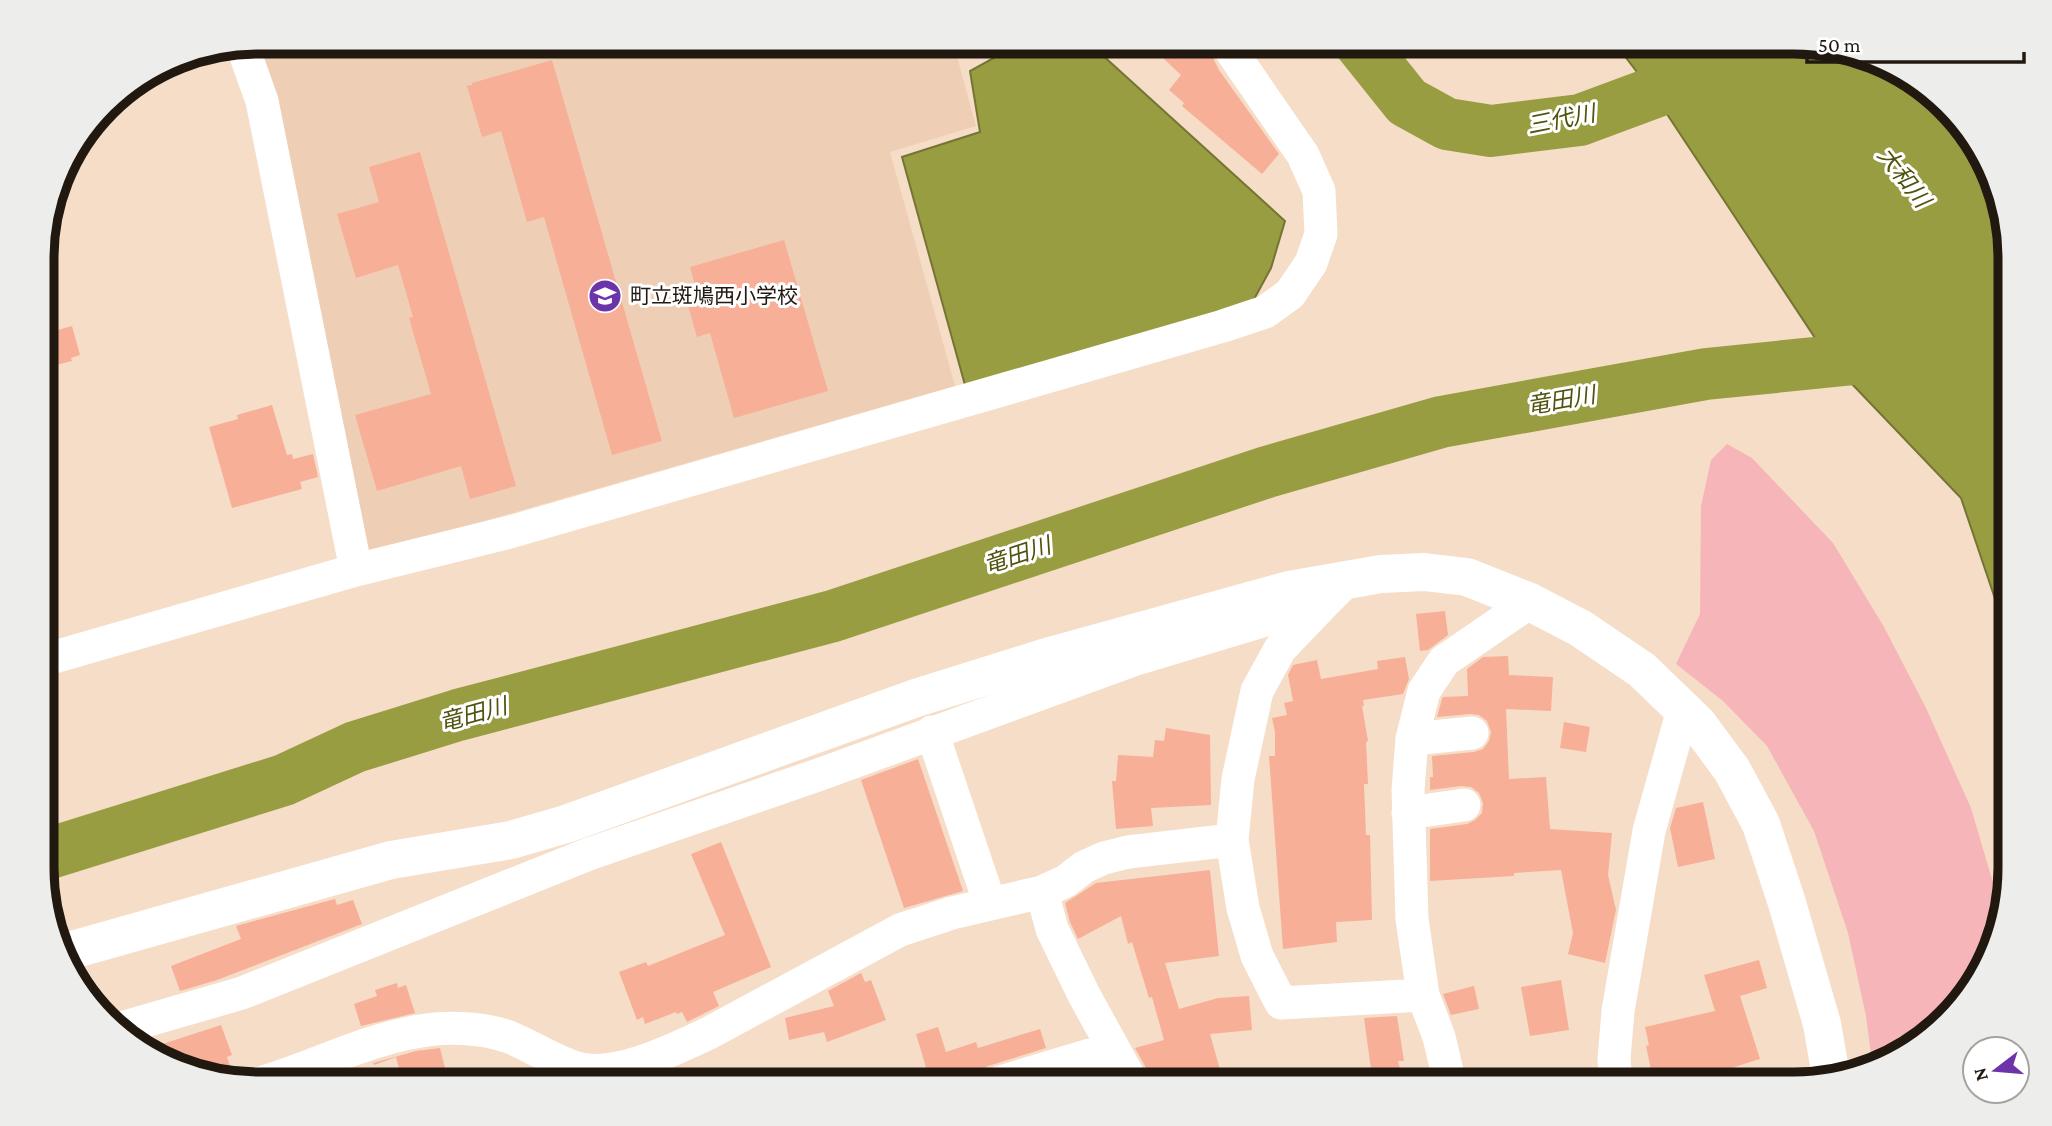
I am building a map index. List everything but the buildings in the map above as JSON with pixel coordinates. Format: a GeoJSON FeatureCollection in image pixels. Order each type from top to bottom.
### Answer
{"type":"FeatureCollection","features":[{"type":"Feature","properties":{"kind":"street"},"geometry":{"type":"LineString","coordinates":[[54,657],[356,570],[510,532],[1265,312],[1290,294],[1311,263],[1321,234],[1319,191],[1303,155],[1234,54]]}},
{"type":"Feature","properties":{"kind":"street"},"geometry":{"type":"LineString","coordinates":[[246,55],[262,101],[356,570]]}},
{"type":"Feature","properties":{"kind":"street"},"geometry":{"type":"LineString","coordinates":[[130,1025],[242,993],[589,854],[818,775],[1133,660],[1338,589],[1424,572],[1467,577],[1530,602],[1580,628],[1642,670],[1698,724],[1732,770],[1761,824],[1822,1024],[1830,1068]]}},
{"type":"Feature","properties":{"kind":"street"},"geometry":{"type":"LineString","coordinates":[[1338,589],[1280,649],[1257,691],[1238,779],[1233,840],[1243,908],[1257,956],[1281,1003],[1423,995]]}},
{"type":"Feature","properties":{"kind":"street"},"geometry":{"type":"LineString","coordinates":[[72,950],[391,860],[511,840],[566,824],[916,698],[989,675],[1289,590],[1338,589]]}},
{"type":"Feature","properties":{"kind":"street"},"geometry":{"type":"LineString","coordinates":[[1447,1071],[1439,1037],[1423,995],[1412,919],[1409,813],[1412,739],[1424,691],[1444,661],[1530,602]]}},
{"type":"Feature","properties":{"kind":"street"},"geometry":{"type":"LineString","coordinates":[[1615,1071],[1618,1012],[1649,831],[1683,710]]}},
{"type":"Feature","properties":{"kind":"street"},"geometry":{"type":"LineString","coordinates":[[932,732],[990,904]]}},
{"type":"Feature","properties":{"kind":"street"},"geometry":{"type":"LineString","coordinates":[[1412,739],[1472,733]]}},
{"type":"Feature","properties":{"kind":"street"},"geometry":{"type":"LineString","coordinates":[[1409,813],[1464,805]]}},
{"type":"Feature","properties":{"kind":"street"},"geometry":{"type":"LineString","coordinates":[[641,1072],[680,1047],[900,930],[1042,892],[1104,858],[1128,852],[1233,840]]}},
{"type":"Feature","properties":{"kind":"street"},"geometry":{"type":"LineString","coordinates":[[1042,892],[1052,929],[1126,1071]]}},
{"type":"Feature","properties":{"kind":"street"},"geometry":{"type":"LineString","coordinates":[[295,1072],[387,1038],[436,1029],[476,1030],[506,1036],[568,1072]]}},
{"type":"Feature","properties":{"kind":"street"},"geometry":{"type":"LineString","coordinates":[[1035,1071],[1113,1048]]}},
{"type":"Feature","properties":{"kind":"street"},"geometry":{"type":"LineString","coordinates":[[592,1072],[616,1072]]}},
{"type":"Feature","properties":{"kind":"shaded area"},"geometry":{"type":"Polygon","coordinates":[[[261,55],[956,55],[976,126],[890,152],[955,386],[369,554],[261,55]]]}},
{"type":"Feature","properties":{"kind":"shaded area"},"geometry":{"type":"Polygon","coordinates":[[[1727,444],[1752,458],[1833,543],[1884,627],[1926,708],[1971,808],[1996,893],[1987,934],[1977,958],[1947,1002],[1907,1037],[1871,1056],[1866,1016],[1848,933],[1814,831],[1767,746],[1723,701],[1676,664],[1700,614],[1701,506],[1711,460],[1727,444]]]}},
{"type":"Feature","properties":{"kind":"water"},"geometry":{"type":"Polygon","coordinates":[[[1102,54],[1285,221],[1271,268],[1252,303],[965,385],[902,157],[980,132],[970,71],[1000,55],[1102,54]]]}},
{"type":"Feature","properties":{"kind":"water","name":"大和川"},"geometry":{"type":"Polygon","coordinates":[[[1623,54],[1821,56],[1847,61],[1884,75],[1928,105],[1956,134],[1982,180],[1996,231],[1998,607],[1961,498],[1831,362],[1653,93],[1623,54]]]}},
{"type":"Feature","properties":{"kind":"waterway","name":"三代川"},"geometry":{"type":"LineString","coordinates":[[1369,54],[1407,102],[1447,124],[1491,131],[1580,120],[1720,68]]}},
{"type":"Feature","properties":{"kind":"waterway","name":"竜田川"},"geometry":{"type":"LineString","coordinates":[[54,852],[284,780],[355,747],[458,715],[833,616],[1267,472],[1441,422],[1706,374],[1904,354]]}},
{"type":"Feature","properties":{"kind":"place","name":"町立斑鳩西小学校"},"geometry":{"type":"Point","coordinates":[605,296]}}]}
